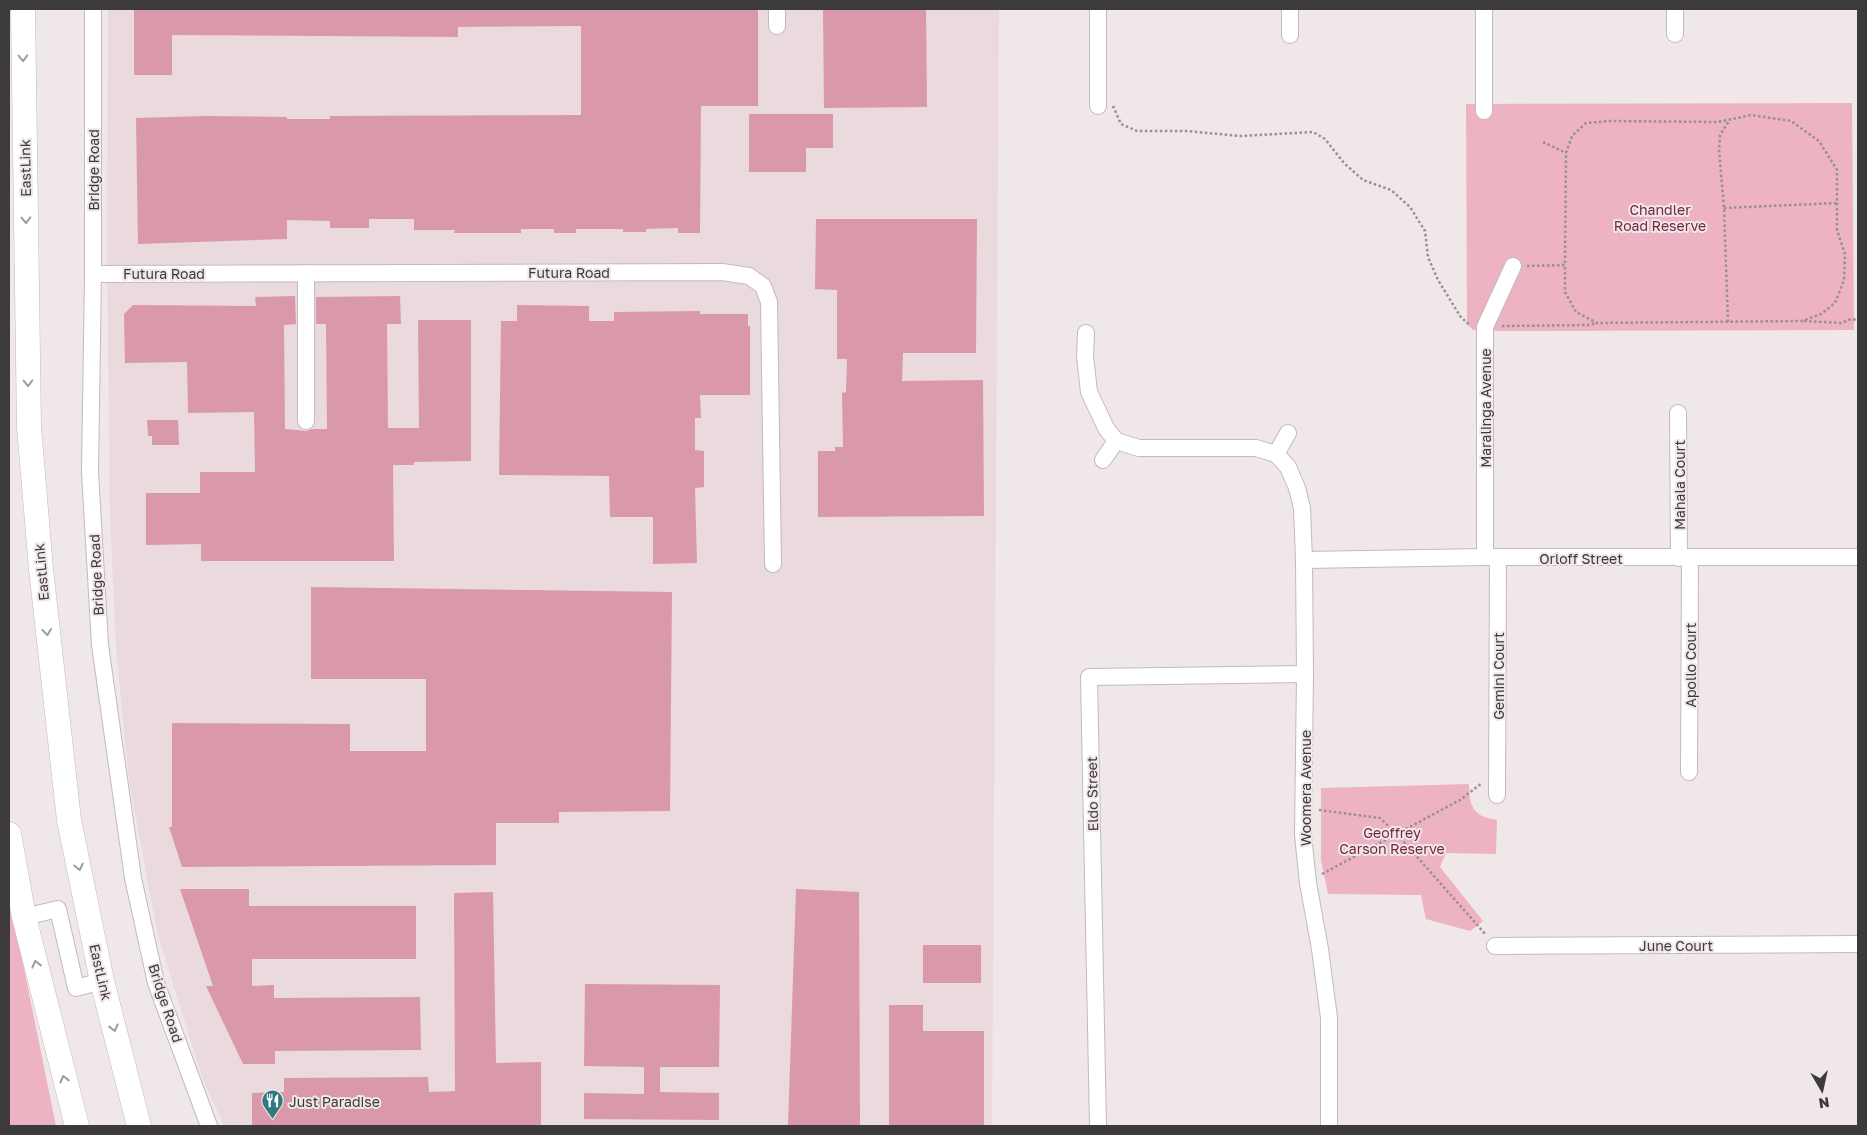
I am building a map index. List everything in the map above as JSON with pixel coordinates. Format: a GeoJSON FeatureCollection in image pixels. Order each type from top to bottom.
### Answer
{"type":"FeatureCollection","features":[{"type":"Feature","properties":{"kind":"highway","name":"EastLink"},"geometry":{"type":"LineString","coordinates":[[22,9],[29,427],[40,569],[68,820],[102,980],[139,1126]]}},
{"type":"Feature","properties":{"kind":"highway"},"geometry":{"type":"LineString","coordinates":[[9,834],[24,917],[77,1126]]}},
{"type":"Feature","properties":{"kind":"street","name":"Bridge Road"},"geometry":{"type":"LineString","coordinates":[[93,9],[93,274],[90,472],[100,645],[133,878],[156,983],[209,1126]]}},
{"type":"Feature","properties":{"kind":"street"},"geometry":{"type":"LineString","coordinates":[[777,9],[777,26]]}},
{"type":"Feature","properties":{"kind":"street"},"geometry":{"type":"LineString","coordinates":[[1098,9],[1098,103]]}},
{"type":"Feature","properties":{"kind":"street"},"geometry":{"type":"LineString","coordinates":[[1290,9],[1290,35]]}},
{"type":"Feature","properties":{"kind":"street"},"geometry":{"type":"LineString","coordinates":[[1484,9],[1484,111]]}},
{"type":"Feature","properties":{"kind":"street"},"geometry":{"type":"LineString","coordinates":[[1675,34],[1676,9]]}},
{"type":"Feature","properties":{"kind":"street","name":"Maralinga Avenue"},"geometry":{"type":"LineString","coordinates":[[1492,557],[1485,327],[1513,266]]}},
{"type":"Feature","properties":{"kind":"street","name":"Futura Road"},"geometry":{"type":"LineString","coordinates":[[93,274],[722,272],[749,276],[763,286],[769,302],[773,564]]}},
{"type":"Feature","properties":{"kind":"street"},"geometry":{"type":"LineString","coordinates":[[306,273],[306,421]]}},
{"type":"Feature","properties":{"kind":"street"},"geometry":{"type":"LineString","coordinates":[[1086,333],[1084,356],[1089,392],[1106,428],[1116,440],[1140,448],[1256,448],[1276,454],[1288,433]]}},
{"type":"Feature","properties":{"kind":"street","name":"Mahala Court"},"geometry":{"type":"LineString","coordinates":[[1678,413],[1684,558]]}},
{"type":"Feature","properties":{"kind":"street"},"geometry":{"type":"LineString","coordinates":[[1103,460],[1116,440]]}},
{"type":"Feature","properties":{"kind":"street","name":"Woomera Avenue"},"geometry":{"type":"LineString","coordinates":[[1276,454],[1288,468],[1302,508],[1305,674],[1303,835],[1308,882],[1320,949],[1329,1018],[1329,1126]]}},
{"type":"Feature","properties":{"kind":"street","name":"Orloff Street"},"geometry":{"type":"LineString","coordinates":[[1304,560],[1492,557],[1684,558],[1858,556]]}},
{"type":"Feature","properties":{"kind":"street","name":"Gemini Court"},"geometry":{"type":"LineString","coordinates":[[1492,557],[1497,795]]}},
{"type":"Feature","properties":{"kind":"street","name":"Apollo Court"},"geometry":{"type":"LineString","coordinates":[[1684,558],[1690,772]]}},
{"type":"Feature","properties":{"kind":"street","name":"Eldo Street"},"geometry":{"type":"LineString","coordinates":[[1098,1126],[1089,677],[1305,674]]}},
{"type":"Feature","properties":{"kind":"street"},"geometry":{"type":"LineString","coordinates":[[24,917],[58,909],[76,988],[102,980]]}},
{"type":"Feature","properties":{"kind":"street","name":"June Court"},"geometry":{"type":"LineString","coordinates":[[1495,946],[1858,944]]}},
{"type":"Feature","properties":{"kind":"path"},"geometry":{"type":"LineString","coordinates":[[1098,103],[1114,106],[1121,124],[1137,131],[1186,130],[1242,136],[1313,132],[1325,139],[1344,163],[1362,180],[1390,190],[1410,207],[1425,231],[1428,257],[1438,280],[1460,316],[1467,323],[1485,327],[1588,325],[1597,323],[1802,321],[1841,323],[1851,319],[1858,320]]}},
{"type":"Feature","properties":{"kind":"path"},"geometry":{"type":"LineString","coordinates":[[1597,323],[1576,312],[1565,292],[1566,153],[1572,136],[1586,123],[1729,120],[1751,115],[1791,121],[1819,141],[1837,170],[1838,230],[1845,254],[1844,280],[1835,303],[1821,314],[1802,321]]}},
{"type":"Feature","properties":{"kind":"path"},"geometry":{"type":"LineString","coordinates":[[1728,322],[1724,208],[1719,150],[1720,135],[1729,120]]}},
{"type":"Feature","properties":{"kind":"path"},"geometry":{"type":"LineString","coordinates":[[1543,142],[1566,153]]}},
{"type":"Feature","properties":{"kind":"path"},"geometry":{"type":"LineString","coordinates":[[1724,208],[1837,203]]}},
{"type":"Feature","properties":{"kind":"path"},"geometry":{"type":"LineString","coordinates":[[1513,266],[1565,265]]}},
{"type":"Feature","properties":{"kind":"path"},"geometry":{"type":"LineString","coordinates":[[1308,882],[1460,800],[1498,772]]}},
{"type":"Feature","properties":{"kind":"path"},"geometry":{"type":"LineString","coordinates":[[1303,807],[1380,818],[1397,834],[1495,946]]}},
{"type":"Feature","properties":{"kind":"shaded area"},"geometry":{"type":"Polygon","coordinates":[[[108,9],[999,9],[992,1126],[224,1126],[202,1077],[157,932],[129,780],[116,648],[110,516],[107,248],[108,9]]]}},
{"type":"Feature","properties":{"kind":"green space","name":"Chandler Road Reserve"},"geometry":{"type":"Polygon","coordinates":[[[1852,103],[1854,330],[1502,331],[1473,330],[1467,324],[1466,104],[1852,103]]]}},
{"type":"Feature","properties":{"kind":"green space","name":"Geoffrey Carson Reserve"},"geometry":{"type":"Polygon","coordinates":[[[1469,784],[1470,799],[1474,810],[1489,819],[1497,820],[1496,854],[1446,853],[1440,867],[1483,921],[1470,931],[1426,919],[1421,895],[1328,894],[1321,860],[1321,788],[1469,784]]]}},
{"type":"Feature","properties":{"kind":"green space"},"geometry":{"type":"Polygon","coordinates":[[[9,895],[56,1126],[9,1126],[9,895]]]}},
{"type":"Feature","properties":{"kind":"building"},"geometry":{"type":"Polygon","coordinates":[[[134,9],[758,9],[758,106],[701,106],[700,233],[678,233],[678,228],[646,229],[646,232],[623,232],[623,229],[576,229],[576,233],[554,233],[554,229],[521,229],[521,233],[454,233],[455,230],[414,230],[414,219],[369,219],[369,228],[330,228],[330,221],[287,220],[287,239],[138,244],[136,118],[208,116],[330,119],[330,116],[581,115],[581,26],[458,27],[458,37],[172,35],[172,75],[134,75],[134,9]]]}},
{"type":"Feature","properties":{"kind":"building"},"geometry":{"type":"Polygon","coordinates":[[[823,9],[926,9],[927,107],[824,108],[823,9]]]}},
{"type":"Feature","properties":{"kind":"building"},"geometry":{"type":"Polygon","coordinates":[[[749,114],[833,114],[833,148],[806,148],[806,172],[749,172],[749,114]]]}},
{"type":"Feature","properties":{"kind":"building"},"geometry":{"type":"Polygon","coordinates":[[[816,219],[977,219],[976,353],[903,353],[902,381],[983,380],[984,516],[818,517],[818,451],[835,451],[835,447],[843,447],[842,393],[846,392],[847,359],[837,359],[837,290],[815,289],[816,219]]]}},
{"type":"Feature","properties":{"kind":"building"},"geometry":{"type":"Polygon","coordinates":[[[295,296],[296,324],[284,325],[285,429],[306,431],[327,429],[326,324],[316,324],[316,297],[400,296],[401,324],[387,324],[388,428],[419,428],[418,320],[471,320],[471,461],[414,462],[414,465],[393,465],[394,561],[201,561],[201,544],[146,545],[146,493],[200,493],[200,472],[255,472],[254,412],[188,413],[187,362],[125,363],[124,314],[133,305],[256,306],[255,297],[295,296]]]}},
{"type":"Feature","properties":{"kind":"building"},"geometry":{"type":"Polygon","coordinates":[[[517,305],[589,306],[589,321],[614,321],[614,312],[700,311],[700,314],[748,314],[748,326],[750,326],[750,395],[700,395],[701,418],[695,418],[695,450],[704,451],[704,487],[695,488],[697,563],[653,564],[653,517],[610,517],[609,476],[499,475],[501,321],[517,321],[517,305]]]}},
{"type":"Feature","properties":{"kind":"building"},"geometry":{"type":"Polygon","coordinates":[[[147,420],[178,420],[179,445],[152,445],[152,436],[148,436],[147,420]]]}},
{"type":"Feature","properties":{"kind":"building"},"geometry":{"type":"Polygon","coordinates":[[[311,587],[672,592],[670,811],[559,812],[559,823],[496,823],[496,865],[182,867],[169,827],[172,827],[172,723],[350,724],[350,751],[426,751],[426,679],[311,679],[311,587]]]}},
{"type":"Feature","properties":{"kind":"building"},"geometry":{"type":"Polygon","coordinates":[[[180,889],[249,889],[249,906],[416,906],[416,959],[252,959],[252,986],[274,985],[274,998],[420,997],[421,1050],[275,1051],[275,1064],[243,1064],[206,986],[213,986],[180,889]]]}},
{"type":"Feature","properties":{"kind":"building"},"geometry":{"type":"Polygon","coordinates":[[[796,889],[859,892],[860,1126],[788,1126],[796,889]]]}},
{"type":"Feature","properties":{"kind":"building"},"geometry":{"type":"Polygon","coordinates":[[[493,892],[496,1063],[541,1062],[541,1126],[252,1126],[252,1093],[284,1092],[284,1078],[428,1077],[429,1092],[455,1091],[454,893],[493,892]]]}},
{"type":"Feature","properties":{"kind":"building"},"geometry":{"type":"Polygon","coordinates":[[[923,945],[981,945],[981,983],[923,983],[923,945]]]}},
{"type":"Feature","properties":{"kind":"building"},"geometry":{"type":"Polygon","coordinates":[[[585,984],[720,985],[719,1067],[660,1067],[660,1092],[719,1093],[719,1120],[584,1119],[584,1093],[644,1094],[644,1067],[584,1066],[585,984]]]}},
{"type":"Feature","properties":{"kind":"building"},"geometry":{"type":"Polygon","coordinates":[[[889,1005],[923,1005],[923,1031],[984,1031],[984,1126],[889,1126],[889,1005]]]}},
{"type":"Feature","properties":{"kind":"place","name":"Just Paradise"},"geometry":{"type":"Point","coordinates":[273,1120]}}]}
